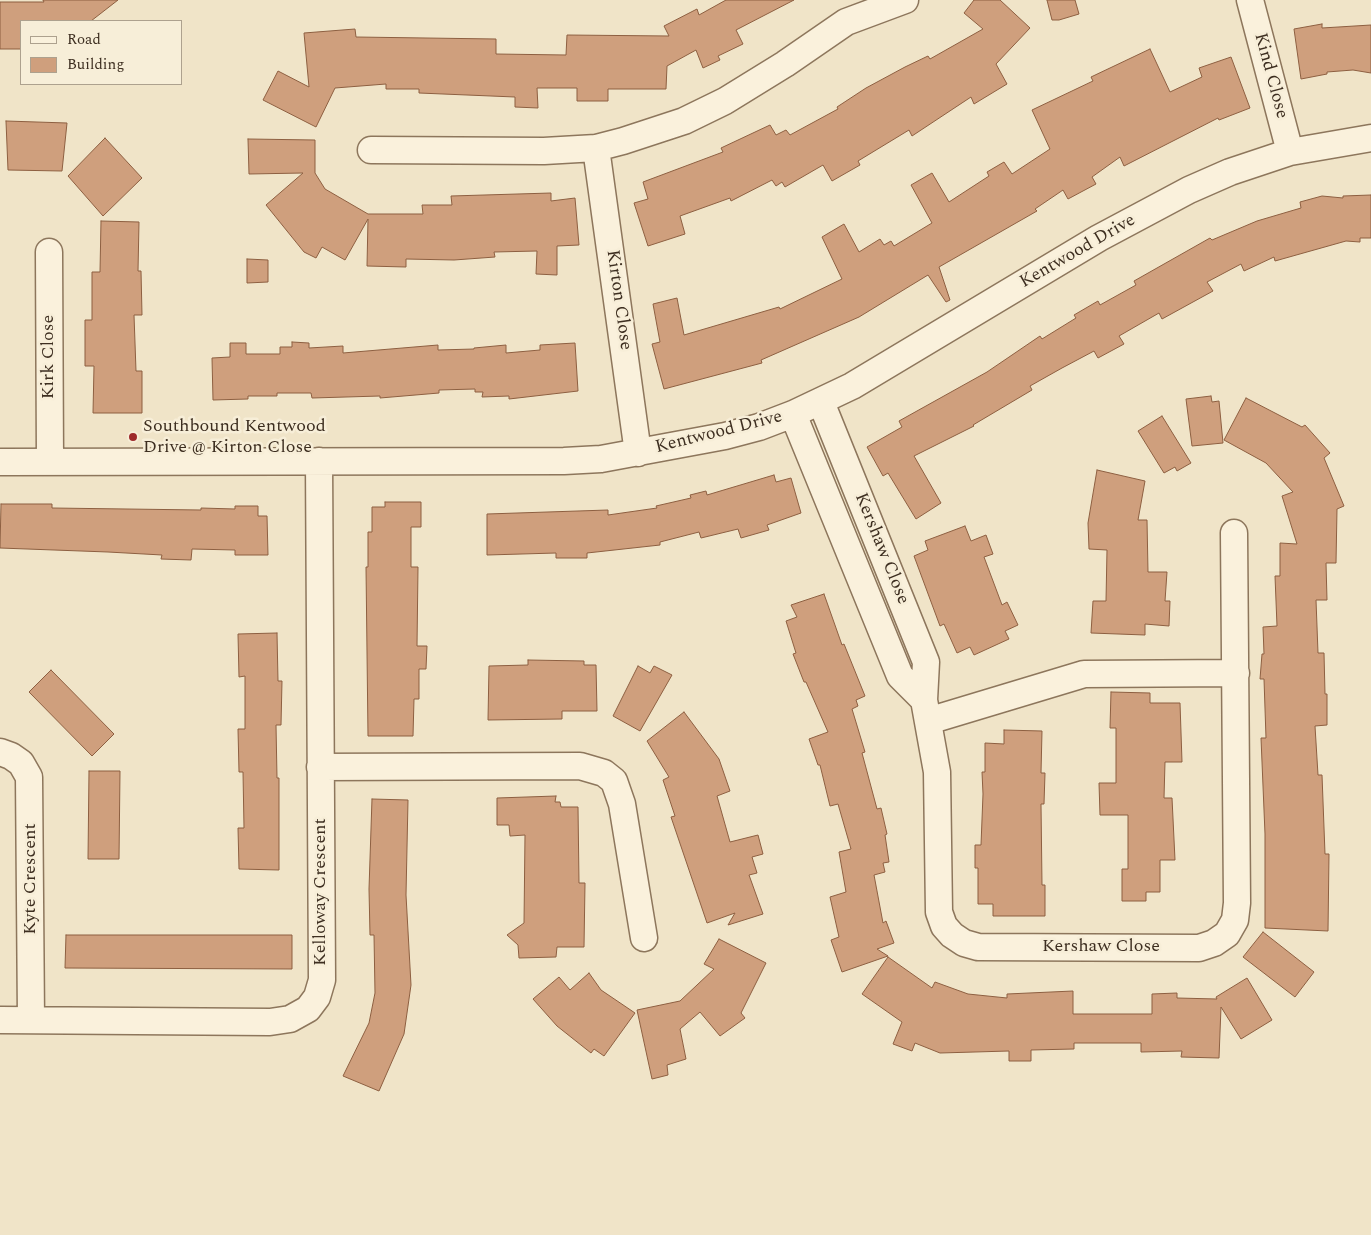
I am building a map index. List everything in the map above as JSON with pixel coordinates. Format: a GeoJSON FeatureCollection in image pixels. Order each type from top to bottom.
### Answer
{"type":"FeatureCollection","features":[{"type":"Feature","properties":{"kind":"street"},"geometry":{"type":"LineString","coordinates":[[370,150],[544,151],[596,148],[663,129],[718,105],[761,80],[850,11],[905,0]]}},
{"type":"Feature","properties":{"kind":"street","name":"Kind Close"},"geometry":{"type":"LineString","coordinates":[[1250,0],[1290,152]]}},
{"type":"Feature","properties":{"kind":"street","name":"Kentwood Drive"},"geometry":{"type":"LineString","coordinates":[[0,462],[564,461],[601,459],[734,434],[794,414],[852,386],[1106,234],[1230,172],[1290,152],[1371,138]]}},
{"type":"Feature","properties":{"kind":"street","name":"Kirton Close"},"geometry":{"type":"LineString","coordinates":[[596,148],[638,453]]}},
{"type":"Feature","properties":{"kind":"street","name":"Kirk Close"},"geometry":{"type":"LineString","coordinates":[[49,252],[50,462]]}},
{"type":"Feature","properties":{"kind":"street","name":"Kershaw Close"},"geometry":{"type":"LineString","coordinates":[[821,402],[926,662],[926,710],[937,772],[939,912],[944,926],[952,936],[964,943],[978,947],[1198,948],[1214,943],[1227,934],[1235,920],[1237,903],[1234,534]]}},
{"type":"Feature","properties":{"kind":"street","name":"Kershaw Close"},"geometry":{"type":"LineString","coordinates":[[794,414],[900,676],[926,710]]}},
{"type":"Feature","properties":{"kind":"street","name":"Kelloway Crescent"},"geometry":{"type":"LineString","coordinates":[[0,1020],[270,1022],[290,1019],[308,1008],[317,997],[322,980],[319,461]]}},
{"type":"Feature","properties":{"kind":"street"},"geometry":{"type":"LineString","coordinates":[[926,710],[1084,674],[1236,673]]}},
{"type":"Feature","properties":{"kind":"street","name":"Kyte Crescent"},"geometry":{"type":"LineString","coordinates":[[0,752],[11,756],[21,763],[29,778],[31,1020]]}},
{"type":"Feature","properties":{"kind":"street"},"geometry":{"type":"LineString","coordinates":[[320,766],[580,766],[604,772],[614,781],[622,804],[644,938]]}},
{"type":"Feature","properties":{"kind":"building"},"geometry":{"type":"Polygon","coordinates":[[[43,0],[118,0],[92,20],[20,20],[20,49],[0,49],[0,2],[44,2],[43,0]]]}},
{"type":"Feature","properties":{"kind":"building"},"geometry":{"type":"Polygon","coordinates":[[[726,0],[794,0],[736,30],[743,44],[718,56],[720,60],[703,68],[696,50],[667,66],[666,89],[608,89],[608,101],[577,101],[577,88],[537,88],[538,108],[515,107],[515,97],[419,93],[419,89],[386,89],[386,84],[335,88],[316,127],[263,100],[278,71],[309,87],[304,33],[355,29],[356,37],[496,39],[496,54],[566,55],[567,35],[669,36],[664,26],[697,9],[699,15],[726,0]]]}},
{"type":"Feature","properties":{"kind":"building"},"geometry":{"type":"Polygon","coordinates":[[[974,0],[1000,0],[1030,28],[996,64],[1007,84],[974,104],[971,97],[912,136],[909,130],[858,161],[860,165],[832,181],[823,165],[785,187],[782,182],[776,186],[772,180],[731,201],[730,198],[680,216],[685,234],[648,246],[634,203],[648,199],[643,182],[723,152],[721,148],[770,125],[776,135],[786,130],[790,135],[838,109],[837,107],[866,88],[928,56],[930,59],[983,29],[964,13],[974,0]]]}},
{"type":"Feature","properties":{"kind":"building"},"geometry":{"type":"Polygon","coordinates":[[[1047,0],[1075,0],[1079,14],[1059,20],[1052,20],[1047,0]]]}},
{"type":"Feature","properties":{"kind":"building"},"geometry":{"type":"Polygon","coordinates":[[[1322,24],[1322,28],[1371,25],[1371,73],[1353,70],[1327,72],[1327,74],[1301,79],[1294,29],[1322,24]]]}},
{"type":"Feature","properties":{"kind":"building"},"geometry":{"type":"Polygon","coordinates":[[[1150,49],[1170,92],[1202,77],[1199,68],[1231,57],[1250,108],[1219,120],[1218,118],[1124,166],[1120,157],[1092,177],[1096,184],[1068,199],[1063,190],[1035,209],[1037,211],[939,267],[950,300],[946,302],[928,275],[859,317],[761,360],[762,363],[664,389],[652,344],[660,342],[653,304],[677,298],[684,335],[779,307],[780,309],[842,279],[822,237],[844,224],[859,252],[880,239],[884,245],[891,241],[894,246],[932,223],[911,185],[932,173],[949,202],[989,176],[987,172],[1004,162],[1012,174],[1050,149],[1032,110],[1093,81],[1091,77],[1150,49]]]}},
{"type":"Feature","properties":{"kind":"building"},"geometry":{"type":"Polygon","coordinates":[[[6,121],[67,123],[62,171],[8,170],[6,121]]]}},
{"type":"Feature","properties":{"kind":"building"},"geometry":{"type":"Polygon","coordinates":[[[105,138],[142,178],[103,216],[68,176],[105,138]]]}},
{"type":"Feature","properties":{"kind":"building"},"geometry":{"type":"Polygon","coordinates":[[[248,139],[315,140],[315,173],[325,189],[368,214],[423,214],[422,205],[452,205],[451,196],[551,193],[551,201],[575,198],[579,245],[557,246],[557,275],[536,274],[537,251],[494,252],[495,257],[454,260],[406,259],[406,267],[367,266],[368,219],[345,260],[322,247],[316,258],[304,252],[266,205],[303,173],[249,174],[248,139]]]}},
{"type":"Feature","properties":{"kind":"building"},"geometry":{"type":"Polygon","coordinates":[[[1371,195],[1371,238],[1360,238],[1360,242],[1346,241],[1275,261],[1274,257],[1244,271],[1241,264],[1207,282],[1213,291],[1162,319],[1159,313],[1119,336],[1124,344],[1098,358],[1094,351],[1062,368],[1030,386],[1032,390],[974,426],[914,456],[941,503],[916,519],[888,473],[883,476],[867,447],[902,427],[899,421],[987,372],[1040,336],[1042,339],[1076,318],[1074,315],[1098,301],[1100,305],[1136,285],[1134,281],[1210,238],[1212,240],[1257,221],[1301,208],[1300,202],[1322,196],[1343,198],[1343,196],[1371,195]]]}},
{"type":"Feature","properties":{"kind":"building"},"geometry":{"type":"Polygon","coordinates":[[[101,221],[139,222],[138,271],[141,271],[142,315],[134,315],[136,371],[142,371],[142,413],[93,413],[94,366],[85,366],[85,320],[92,320],[92,272],[100,272],[101,221]]]}},
{"type":"Feature","properties":{"kind":"building"},"geometry":{"type":"Polygon","coordinates":[[[247,259],[268,260],[268,282],[247,283],[247,259]]]}},
{"type":"Feature","properties":{"kind":"building"},"geometry":{"type":"Polygon","coordinates":[[[292,342],[309,343],[309,348],[343,346],[343,353],[438,345],[438,350],[474,349],[506,345],[506,353],[540,350],[540,345],[575,343],[578,391],[509,399],[509,396],[482,397],[483,392],[475,392],[475,389],[439,390],[439,393],[380,398],[380,396],[312,398],[311,393],[277,393],[277,396],[248,396],[248,399],[213,400],[212,358],[230,357],[230,343],[246,343],[246,354],[280,354],[280,347],[292,347],[292,342]]]}},
{"type":"Feature","properties":{"kind":"building"},"geometry":{"type":"Polygon","coordinates":[[[1211,396],[1212,402],[1219,401],[1223,443],[1192,446],[1186,399],[1211,396]]]}},
{"type":"Feature","properties":{"kind":"building"},"geometry":{"type":"Polygon","coordinates":[[[1246,398],[1302,427],[1305,425],[1330,453],[1324,458],[1344,506],[1337,509],[1336,563],[1326,563],[1327,600],[1316,600],[1318,653],[1324,653],[1325,694],[1327,694],[1327,725],[1315,726],[1318,775],[1322,775],[1325,854],[1329,854],[1328,931],[1265,928],[1265,834],[1261,738],[1266,738],[1264,679],[1260,679],[1262,654],[1264,654],[1263,627],[1277,626],[1275,576],[1280,576],[1280,543],[1297,544],[1282,496],[1293,492],[1266,463],[1224,440],[1246,398]]]}},
{"type":"Feature","properties":{"kind":"building"},"geometry":{"type":"Polygon","coordinates":[[[1162,416],[1191,463],[1177,471],[1175,467],[1164,473],[1138,431],[1162,416]]]}},
{"type":"Feature","properties":{"kind":"building"},"geometry":{"type":"Polygon","coordinates":[[[1097,470],[1145,481],[1138,520],[1147,520],[1148,572],[1167,572],[1165,601],[1170,601],[1169,626],[1145,624],[1145,635],[1091,633],[1093,601],[1106,601],[1107,550],[1089,549],[1088,523],[1097,470]]]}},
{"type":"Feature","properties":{"kind":"building"},"geometry":{"type":"Polygon","coordinates":[[[774,475],[776,482],[791,478],[801,513],[767,525],[769,530],[741,538],[738,529],[701,538],[699,532],[660,542],[660,545],[587,553],[587,558],[556,558],[556,553],[487,555],[487,514],[608,510],[608,515],[657,508],[656,506],[691,498],[690,495],[706,491],[707,495],[774,475]]]}},
{"type":"Feature","properties":{"kind":"building"},"geometry":{"type":"Polygon","coordinates":[[[385,502],[421,502],[421,527],[411,527],[411,567],[418,567],[417,646],[427,646],[426,669],[419,669],[419,699],[414,699],[413,736],[368,736],[366,567],[368,567],[368,532],[372,532],[372,507],[385,507],[385,502]]]}},
{"type":"Feature","properties":{"kind":"building"},"geometry":{"type":"Polygon","coordinates":[[[1,504],[52,504],[52,508],[201,510],[201,508],[235,509],[235,506],[258,506],[258,516],[267,516],[268,555],[235,555],[235,550],[192,549],[191,560],[161,559],[162,555],[0,548],[1,504]]]}},
{"type":"Feature","properties":{"kind":"building"},"geometry":{"type":"Polygon","coordinates":[[[965,526],[971,541],[986,535],[993,554],[984,557],[1002,605],[1007,602],[1018,625],[1005,631],[1009,639],[974,655],[970,647],[957,653],[944,624],[940,626],[914,556],[928,550],[925,541],[965,526]]]}},
{"type":"Feature","properties":{"kind":"building"},"geometry":{"type":"Polygon","coordinates":[[[824,594],[842,645],[844,644],[865,696],[856,700],[858,706],[852,709],[865,752],[862,753],[877,809],[881,808],[887,834],[885,835],[889,862],[883,863],[885,872],[874,875],[883,923],[886,921],[894,943],[877,949],[888,956],[842,972],[831,940],[839,937],[830,897],[846,892],[839,852],[851,849],[838,804],[830,806],[820,765],[818,765],[809,739],[828,732],[793,654],[796,653],[786,621],[797,617],[791,605],[824,594]]]}},
{"type":"Feature","properties":{"kind":"building"},"geometry":{"type":"Polygon","coordinates":[[[277,633],[278,681],[282,681],[281,725],[276,725],[277,778],[279,778],[279,870],[239,869],[238,828],[244,828],[243,772],[239,772],[238,729],[245,729],[245,676],[239,677],[238,634],[277,633]]]}},
{"type":"Feature","properties":{"kind":"building"},"geometry":{"type":"Polygon","coordinates":[[[528,660],[584,661],[584,665],[596,665],[597,711],[562,711],[562,719],[488,720],[489,666],[528,665],[528,660]]]}},
{"type":"Feature","properties":{"kind":"building"},"geometry":{"type":"Polygon","coordinates":[[[638,666],[650,673],[654,666],[672,675],[640,731],[613,716],[638,666]]]}},
{"type":"Feature","properties":{"kind":"building"},"geometry":{"type":"Polygon","coordinates":[[[51,670],[114,734],[92,756],[29,692],[51,670]]]}},
{"type":"Feature","properties":{"kind":"building"},"geometry":{"type":"Polygon","coordinates":[[[1111,692],[1150,693],[1150,703],[1180,703],[1182,762],[1165,762],[1164,798],[1172,798],[1175,860],[1160,860],[1160,892],[1146,892],[1146,901],[1122,901],[1122,869],[1128,869],[1128,815],[1100,815],[1099,783],[1116,783],[1116,728],[1110,728],[1111,692]]]}},
{"type":"Feature","properties":{"kind":"building"},"geometry":{"type":"Polygon","coordinates":[[[684,712],[719,759],[730,791],[717,796],[730,842],[758,835],[763,854],[752,857],[757,873],[749,875],[763,914],[728,925],[735,913],[707,923],[671,817],[675,816],[663,780],[669,777],[647,741],[684,712]]]}},
{"type":"Feature","properties":{"kind":"building"},"geometry":{"type":"Polygon","coordinates":[[[1004,730],[1042,731],[1041,773],[1045,773],[1044,804],[1041,804],[1042,885],[1045,885],[1045,916],[993,916],[993,904],[978,904],[978,868],[975,868],[975,845],[981,845],[982,772],[985,772],[985,743],[1004,744],[1004,730]]]}},
{"type":"Feature","properties":{"kind":"building"},"geometry":{"type":"Polygon","coordinates":[[[89,771],[120,771],[119,859],[88,859],[89,771]]]}},
{"type":"Feature","properties":{"kind":"building"},"geometry":{"type":"Polygon","coordinates":[[[556,796],[555,802],[560,802],[561,807],[578,807],[579,883],[585,883],[584,947],[557,947],[556,957],[519,958],[518,945],[507,935],[524,923],[525,835],[510,836],[509,825],[497,825],[497,798],[556,796]]]}},
{"type":"Feature","properties":{"kind":"building"},"geometry":{"type":"Polygon","coordinates":[[[372,799],[408,800],[406,895],[411,985],[404,1034],[379,1091],[343,1076],[369,1023],[375,993],[374,935],[370,935],[369,889],[372,799]]]}},
{"type":"Feature","properties":{"kind":"building"},"geometry":{"type":"Polygon","coordinates":[[[1263,932],[1314,972],[1295,997],[1243,957],[1263,932]]]}},
{"type":"Feature","properties":{"kind":"building"},"geometry":{"type":"Polygon","coordinates":[[[66,935],[292,935],[292,969],[65,968],[66,935]]]}},
{"type":"Feature","properties":{"kind":"building"},"geometry":{"type":"Polygon","coordinates":[[[719,939],[766,963],[741,1013],[745,1018],[720,1036],[700,1012],[680,1029],[686,1059],[667,1065],[668,1075],[652,1079],[637,1010],[680,1001],[714,969],[704,964],[719,939]]]}},
{"type":"Feature","properties":{"kind":"building"},"geometry":{"type":"Polygon","coordinates":[[[888,957],[932,988],[935,982],[968,994],[1007,998],[1007,994],[1073,991],[1073,1014],[1152,1014],[1152,994],[1177,993],[1177,998],[1217,999],[1216,997],[1247,978],[1272,1020],[1241,1039],[1221,1007],[1219,1058],[1181,1057],[1182,1051],[1141,1052],[1141,1043],[1074,1043],[1074,1049],[1031,1050],[1031,1061],[1009,1061],[1009,1051],[940,1053],[915,1043],[912,1051],[893,1044],[902,1022],[862,994],[888,957]]]}},
{"type":"Feature","properties":{"kind":"building"},"geometry":{"type":"Polygon","coordinates":[[[589,973],[601,990],[635,1013],[604,1056],[594,1049],[591,1053],[557,1026],[533,999],[559,977],[570,990],[589,973]]]}},
{"type":"Feature","properties":{"kind":"place","name":"Southbound Kentwood Drive @ Kirton Close"},"geometry":{"type":"Point","coordinates":[133,437]}}]}
